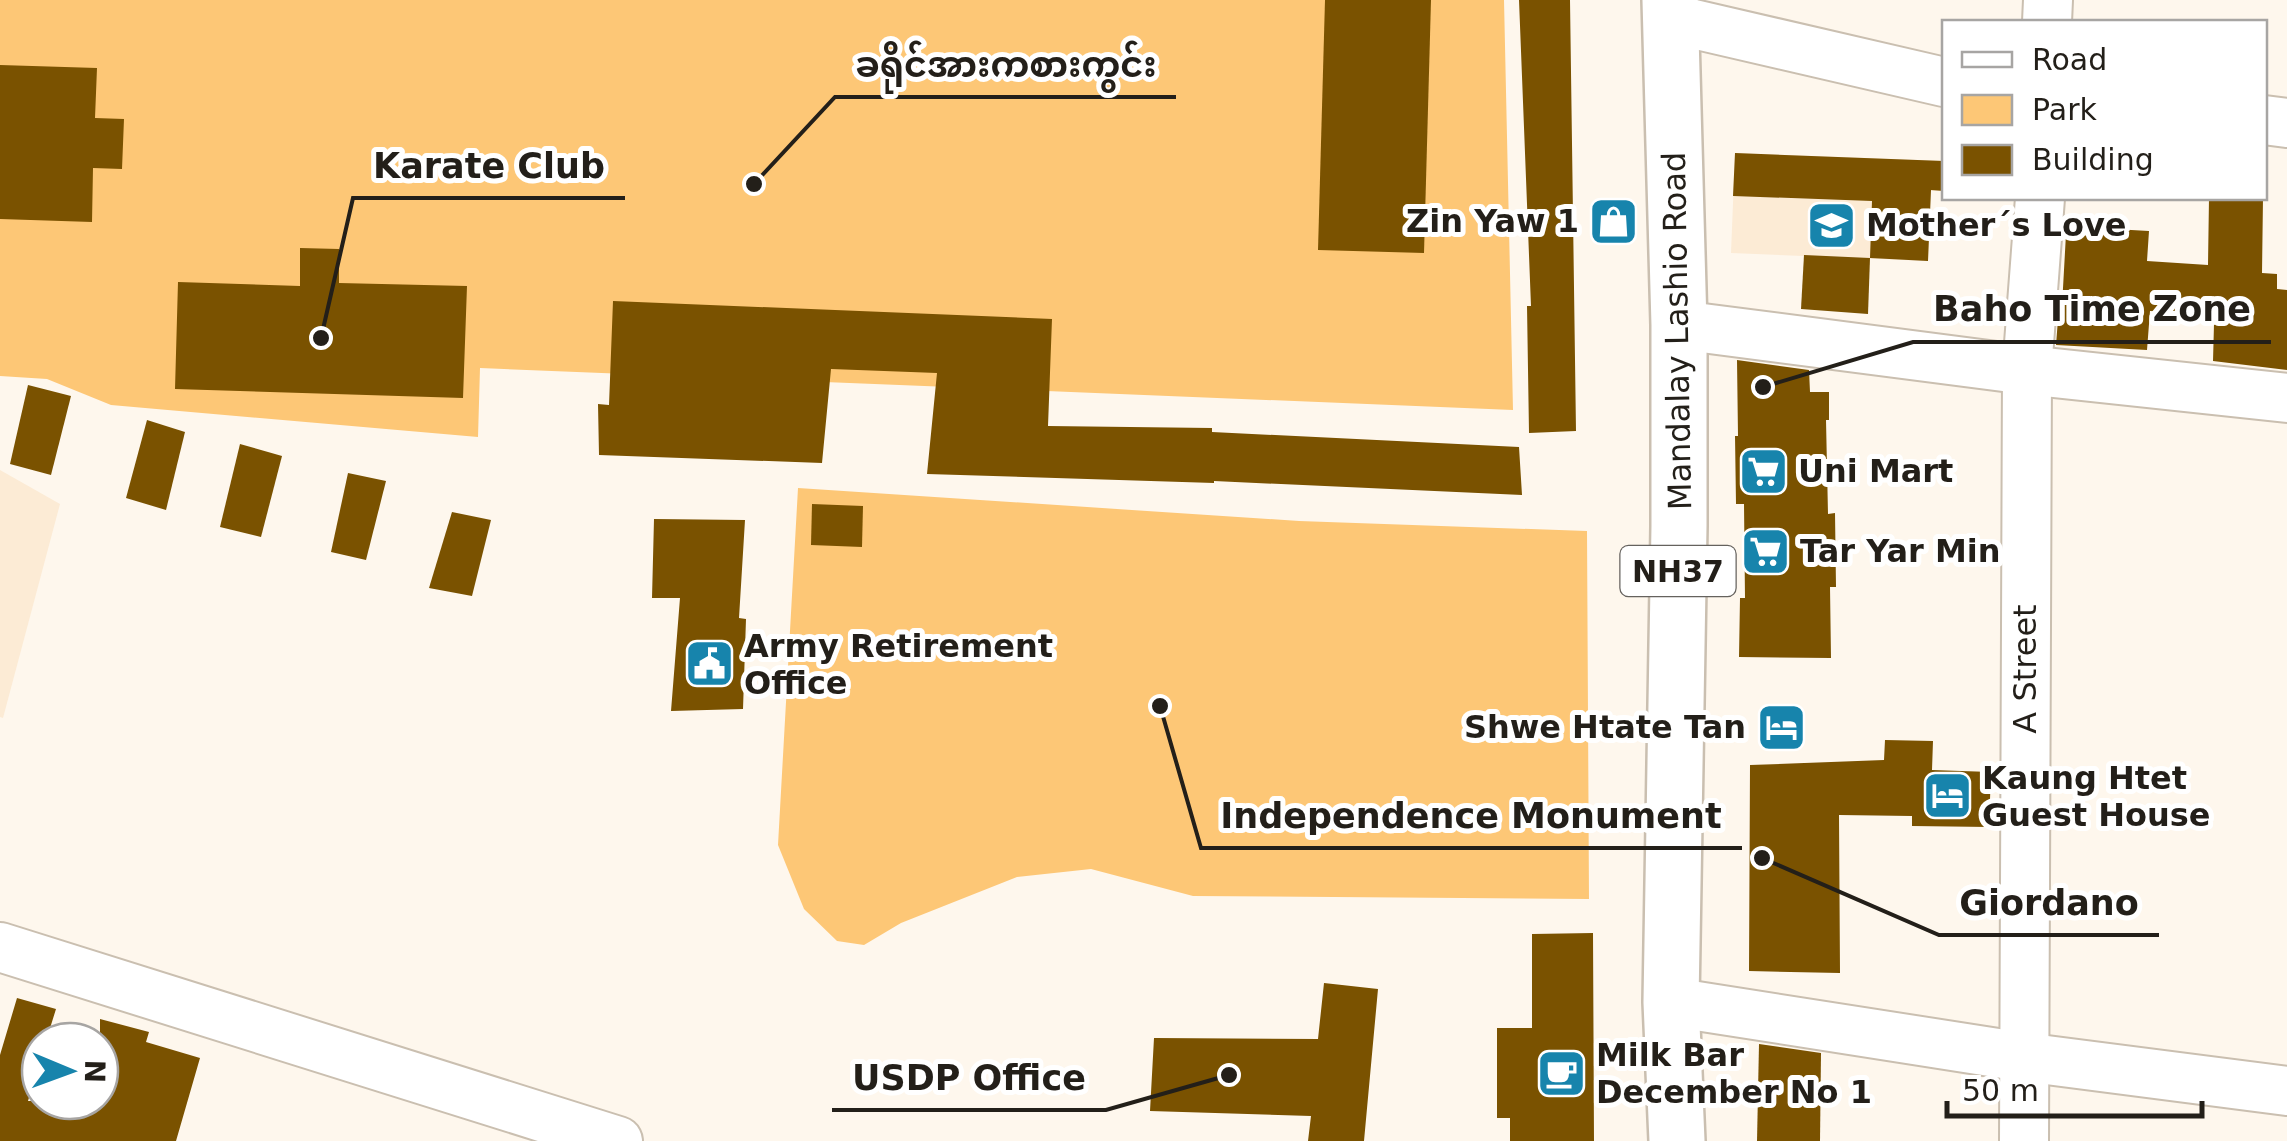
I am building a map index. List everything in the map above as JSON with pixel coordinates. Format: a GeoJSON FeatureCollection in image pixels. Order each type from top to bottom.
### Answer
{"type":"FeatureCollection","features":[{"type":"Feature","properties":{"kind":"highway","name":"Mandalay Lashio Road"},"geometry":{"type":"LineString","coordinates":[[1671,9],[1679,324],[1671,1002],[1678,1141]]}},
{"type":"Feature","properties":{"kind":"street"},"geometry":{"type":"LineString","coordinates":[[1671,9],[1942,81]]}},
{"type":"Feature","properties":{"kind":"street","name":"A Street"},"geometry":{"type":"LineString","coordinates":[[2024,1141],[2027,370],[2040,200]]}},
{"type":"Feature","properties":{"kind":"street"},"geometry":{"type":"LineString","coordinates":[[1679,324],[2027,370],[2287,398]]}},
{"type":"Feature","properties":{"kind":"street"},"geometry":{"type":"LineString","coordinates":[[0,948],[618,1141]]}},
{"type":"Feature","properties":{"kind":"street"},"geometry":{"type":"LineString","coordinates":[[1671,1002],[2023,1057],[2287,1091]]}},
{"type":"Feature","properties":{"kind":"shaded area","name":"Mother´s Love"},"geometry":{"type":"Polygon","coordinates":[[[1735,153],[1942,161],[1942,191],[1931,191],[1928,261],[1731,253],[1735,153]]]}},
{"type":"Feature","properties":{"kind":"shaded area"},"geometry":{"type":"Polygon","coordinates":[[[0,470],[60,504],[3,718],[0,717],[0,470]]]}},
{"type":"Feature","properties":{"kind":"green space"},"geometry":{"type":"Polygon","coordinates":[[[0,0],[1504,0],[1513,410],[480,368],[478,437],[111,405],[47,379],[0,376],[0,0]]]}},
{"type":"Feature","properties":{"kind":"green space"},"geometry":{"type":"Polygon","coordinates":[[[798,488],[1299,521],[1587,531],[1589,899],[1193,896],[1091,869],[1017,877],[901,923],[864,945],[837,941],[804,909],[778,845],[798,488]]]}},
{"type":"Feature","properties":{"kind":"building"},"geometry":{"type":"Polygon","coordinates":[[[1325,0],[1431,0],[1424,253],[1318,250],[1325,0]]]}},
{"type":"Feature","properties":{"kind":"building"},"geometry":{"type":"Polygon","coordinates":[[[1519,0],[1570,0],[1576,431],[1529,433],[1527,306],[1531,306],[1519,0]]]}},
{"type":"Feature","properties":{"kind":"building"},"geometry":{"type":"Polygon","coordinates":[[[0,65],[97,68],[95,118],[124,119],[122,169],[93,168],[92,222],[0,219],[0,65]]]}},
{"type":"Feature","properties":{"kind":"building","name":"Mother´s Love"},"geometry":{"type":"Polygon","coordinates":[[[1735,153],[1942,161],[1942,191],[1931,190],[1928,261],[1870,258],[1872,201],[1733,196],[1735,153]]]}},
{"type":"Feature","properties":{"kind":"building"},"geometry":{"type":"Polygon","coordinates":[[[2209,200],[2263,200],[2262,273],[2277,274],[2277,289],[2287,290],[2287,370],[2213,361],[2214,324],[2207,323],[2207,314],[2150,311],[2147,350],[2056,345],[2066,234],[2095,236],[2096,228],[2149,231],[2147,261],[2208,265],[2209,200]]]}},
{"type":"Feature","properties":{"kind":"building"},"geometry":{"type":"Polygon","coordinates":[[[300,248],[339,249],[339,283],[467,286],[463,398],[175,389],[178,282],[300,286],[300,248]]]}},
{"type":"Feature","properties":{"kind":"building"},"geometry":{"type":"Polygon","coordinates":[[[1804,255],[1870,258],[1868,314],[1801,309],[1804,255]]]}},
{"type":"Feature","properties":{"kind":"building"},"geometry":{"type":"Polygon","coordinates":[[[613,301],[1052,319],[1048,426],[1212,428],[1212,432],[1519,447],[1522,495],[1214,481],[927,474],[937,373],[831,369],[822,463],[599,455],[598,404],[609,405],[613,301]]]}},
{"type":"Feature","properties":{"kind":"building"},"geometry":{"type":"Polygon","coordinates":[[[1737,360],[1809,370],[1810,392],[1829,392],[1828,514],[1835,513],[1836,587],[1830,587],[1831,658],[1739,657],[1740,598],[1745,598],[1744,504],[1736,504],[1737,360]]]}},
{"type":"Feature","properties":{"kind":"building"},"geometry":{"type":"Polygon","coordinates":[[[28,385],[71,396],[51,475],[10,464],[28,385]]]}},
{"type":"Feature","properties":{"kind":"building"},"geometry":{"type":"Polygon","coordinates":[[[147,420],[185,432],[166,510],[126,498],[147,420]]]}},
{"type":"Feature","properties":{"kind":"building"},"geometry":{"type":"Polygon","coordinates":[[[240,444],[282,456],[261,537],[220,527],[240,444]]]}},
{"type":"Feature","properties":{"kind":"building"},"geometry":{"type":"Polygon","coordinates":[[[348,473],[386,481],[366,560],[331,552],[348,473]]]}},
{"type":"Feature","properties":{"kind":"building"},"geometry":{"type":"Polygon","coordinates":[[[812,504],[863,506],[862,547],[811,545],[812,504]]]}},
{"type":"Feature","properties":{"kind":"building"},"geometry":{"type":"Polygon","coordinates":[[[452,512],[491,520],[472,596],[429,588],[452,512]]]}},
{"type":"Feature","properties":{"kind":"building"},"geometry":{"type":"Polygon","coordinates":[[[654,519],[745,520],[739,618],[746,619],[743,709],[671,711],[680,598],[652,598],[654,519]]]}},
{"type":"Feature","properties":{"kind":"building"},"geometry":{"type":"Polygon","coordinates":[[[1885,740],[1933,741],[1932,770],[1991,772],[1989,827],[1912,826],[1912,816],[1839,815],[1840,973],[1749,971],[1750,765],[1884,760],[1885,740]]]}},
{"type":"Feature","properties":{"kind":"building"},"geometry":{"type":"Polygon","coordinates":[[[1593,933],[1594,1141],[1510,1141],[1510,1118],[1497,1118],[1497,1028],[1532,1028],[1532,934],[1593,933]]]}},
{"type":"Feature","properties":{"kind":"building"},"geometry":{"type":"Polygon","coordinates":[[[1324,983],[1378,989],[1364,1141],[1308,1141],[1311,1116],[1150,1111],[1154,1038],[1318,1039],[1324,983]]]}},
{"type":"Feature","properties":{"kind":"building"},"geometry":{"type":"Polygon","coordinates":[[[17,998],[56,1009],[52,1021],[20,1021],[20,1121],[120,1121],[120,1024],[149,1032],[146,1042],[200,1058],[176,1141],[0,1141],[0,1055],[17,998]]]}},
{"type":"Feature","properties":{"kind":"building"},"geometry":{"type":"Polygon","coordinates":[[[1759,1044],[1821,1053],[1820,1141],[1757,1141],[1759,1044]]]}},
{"type":"Feature","properties":{"kind":"place","name":"ခရိုင်အားကစားကွင်း"},"geometry":{"type":"Point","coordinates":[754,184]}},
{"type":"Feature","properties":{"kind":"place","name":"Zin Yaw 1"},"geometry":{"type":"Point","coordinates":[1614,221]}},
{"type":"Feature","properties":{"kind":"place","name":"Mother´s Love"},"geometry":{"type":"Point","coordinates":[1831,225]}},
{"type":"Feature","properties":{"kind":"place","name":"Karate Club"},"geometry":{"type":"Point","coordinates":[321,338]}},
{"type":"Feature","properties":{"kind":"place","name":"Baho Time Zone"},"geometry":{"type":"Point","coordinates":[1763,387]}},
{"type":"Feature","properties":{"kind":"place","name":"Uni Mart"},"geometry":{"type":"Point","coordinates":[1763,471]}},
{"type":"Feature","properties":{"kind":"place","name":"Tar Yar Min"},"geometry":{"type":"Point","coordinates":[1765,551]}},
{"type":"Feature","properties":{"kind":"place","name":"Army Retirement Office"},"geometry":{"type":"Point","coordinates":[709,664]}},
{"type":"Feature","properties":{"kind":"place","name":"Independence Monument"},"geometry":{"type":"Point","coordinates":[1160,706]}},
{"type":"Feature","properties":{"kind":"place","name":"Shwe Htate Tan"},"geometry":{"type":"Point","coordinates":[1781,727]}},
{"type":"Feature","properties":{"kind":"place","name":"Kaung Htet Guest House"},"geometry":{"type":"Point","coordinates":[1947,796]}},
{"type":"Feature","properties":{"kind":"place","name":"Giordano"},"geometry":{"type":"Point","coordinates":[1762,858]}},
{"type":"Feature","properties":{"kind":"place","name":"Milk Bar December No 1"},"geometry":{"type":"Point","coordinates":[1561,1073]}},
{"type":"Feature","properties":{"kind":"place","name":"USDP Office"},"geometry":{"type":"Point","coordinates":[1229,1075]}}]}
